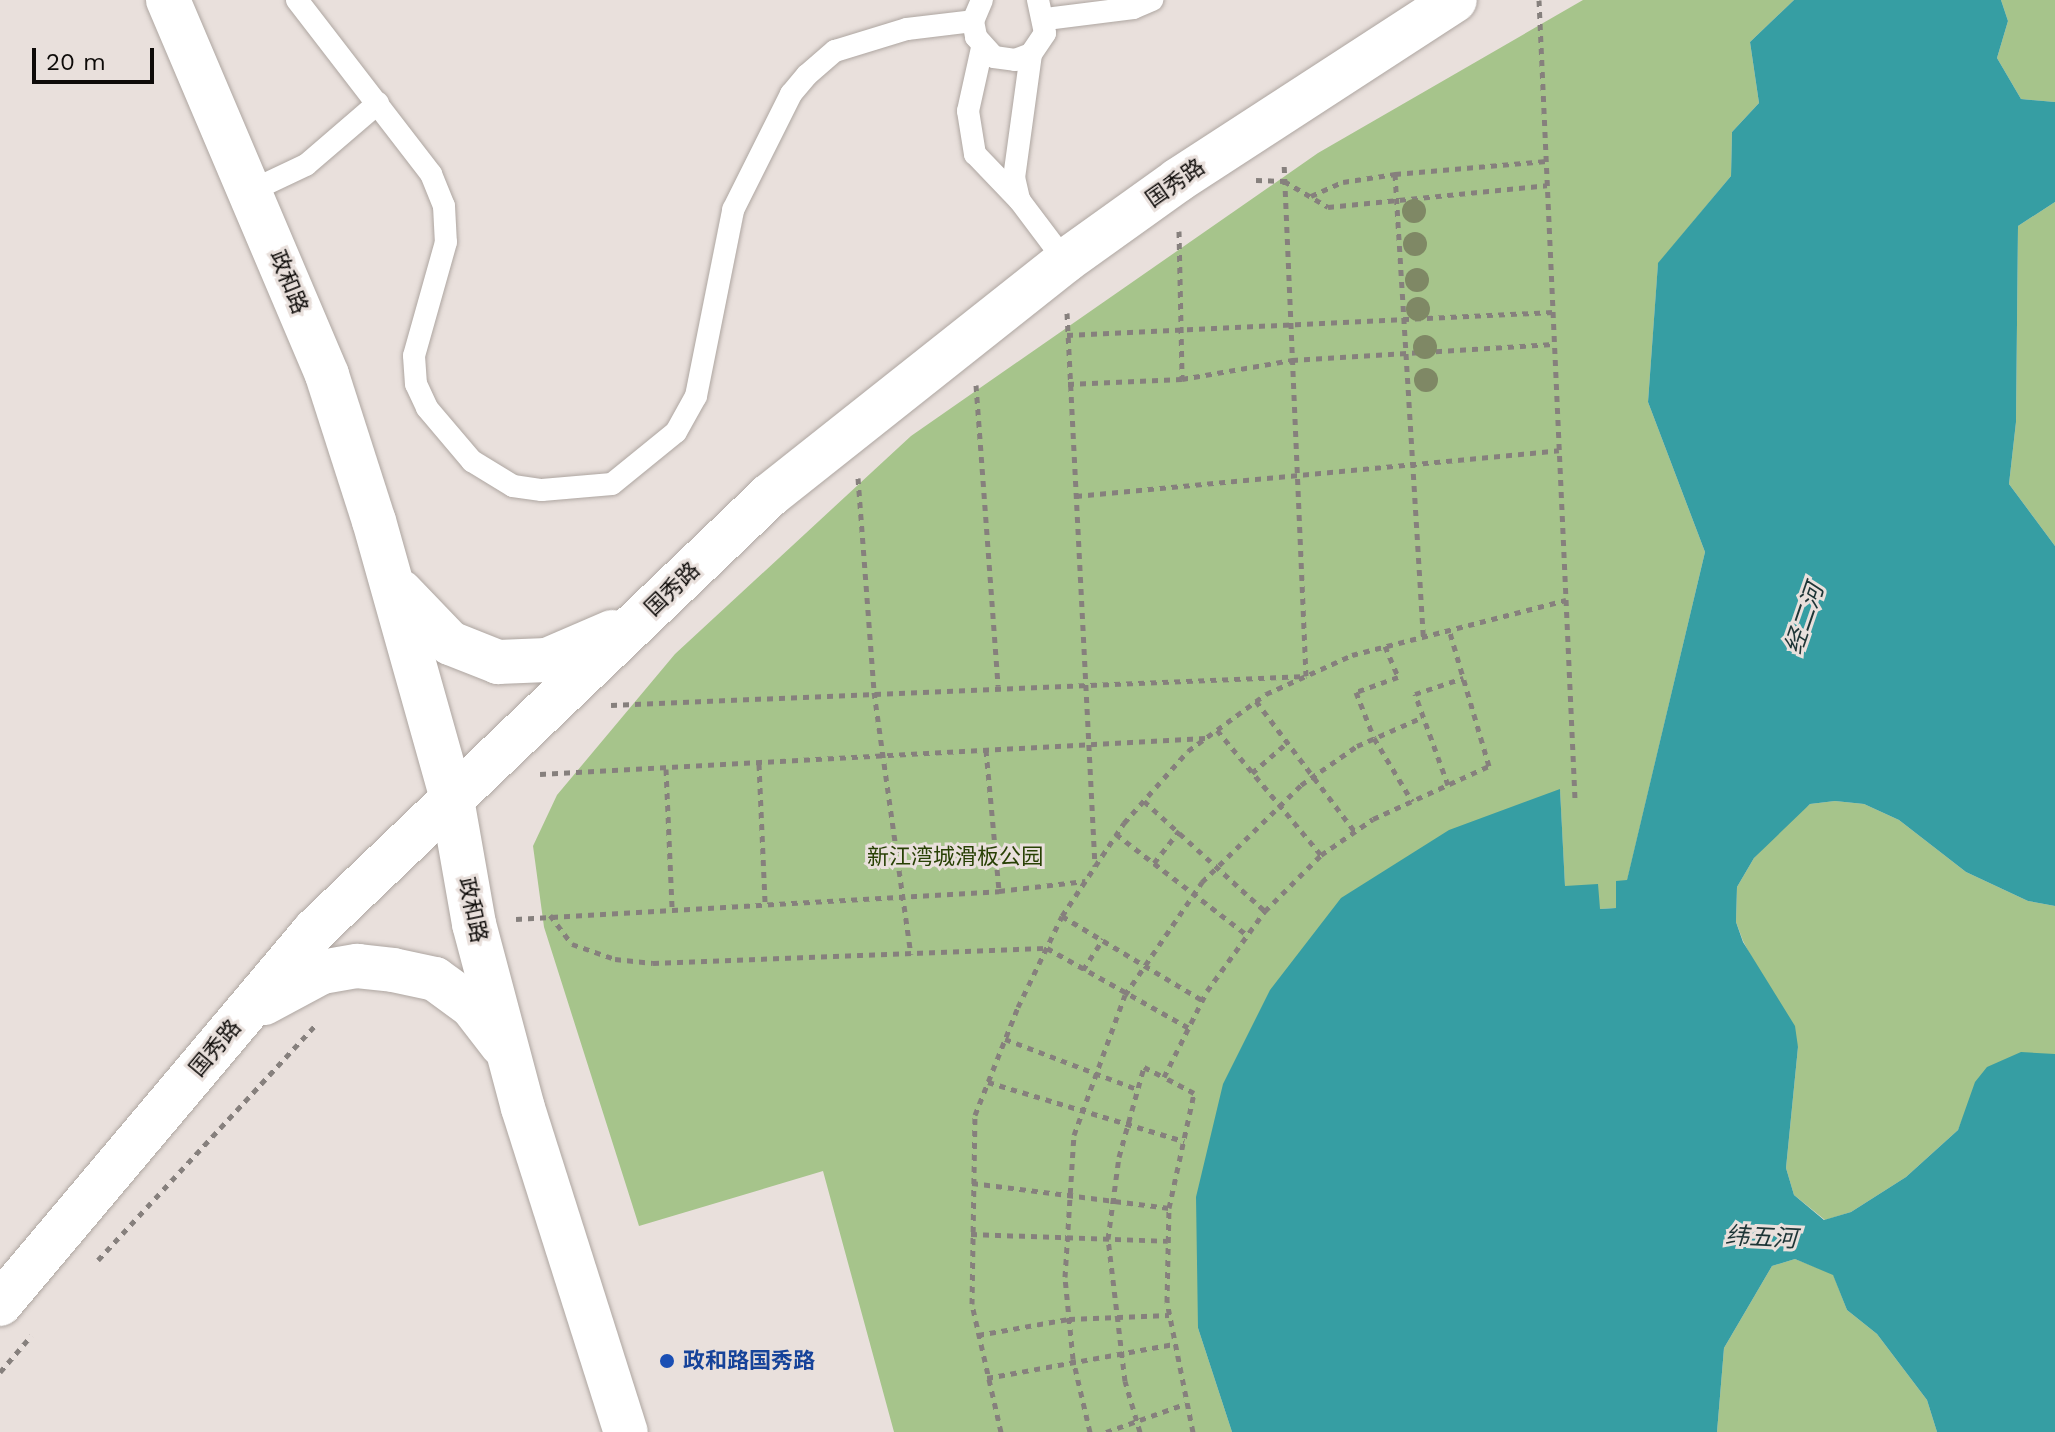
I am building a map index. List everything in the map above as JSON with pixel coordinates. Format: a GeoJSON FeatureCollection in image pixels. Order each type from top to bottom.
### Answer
{"type":"FeatureCollection","features":[{"type":"Feature","properties":{"kind":"street","name":"政和路"},"geometry":{"type":"LineString","coordinates":[[168,0],[253,190],[327,375],[389,572],[452,799],[474,924],[523,1108]]}},
{"type":"Feature","properties":{"kind":"street","name":"国秀路"},"geometry":{"type":"LineString","coordinates":[[0,1304],[315,930],[770,495],[854,425],[1065,261],[1178,180],[1455,0]]}},
{"type":"Feature","properties":{"kind":"street","name":"政和路"},"geometry":{"type":"LineString","coordinates":[[389,572],[431,628],[473,656],[498,662],[547,660],[585,646],[649,611]]}},
{"type":"Feature","properties":{"kind":"street","name":"政和路"},"geometry":{"type":"LineString","coordinates":[[244,1014],[322,972],[357,966],[435,979],[472,1006],[504,1047],[626,1432]]}},
{"type":"Feature","properties":{"kind":"lane"},"geometry":{"type":"LineString","coordinates":[[297,0],[431,174],[444,206],[446,242],[414,356],[416,384],[427,408],[472,461],[513,486],[571,489],[612,484],[676,432],[696,396],[733,210],[791,94],[835,51],[978,10],[982,48],[968,135],[975,154],[1020,201],[1065,261]]}},
{"type":"Feature","properties":{"kind":"lane"},"geometry":{"type":"LineString","coordinates":[[1020,201],[1014,178],[1031,54],[1045,33],[1042,10],[1133,8],[1152,0]]}},
{"type":"Feature","properties":{"kind":"lane"},"geometry":{"type":"LineString","coordinates":[[982,48],[1003,60],[1031,54]]}},
{"type":"Feature","properties":{"kind":"lane"},"geometry":{"type":"LineString","coordinates":[[253,190],[306,165],[378,103]]}},
{"type":"Feature","properties":{"kind":"path"},"geometry":{"type":"LineString","coordinates":[[1539,0],[1575,799]]}},
{"type":"Feature","properties":{"kind":"path"},"geometry":{"type":"LineString","coordinates":[[1284,111],[1284,181],[1301,478],[1306,676]]}},
{"type":"Feature","properties":{"kind":"path"},"geometry":{"type":"LineString","coordinates":[[1310,196],[1343,182],[1395,174],[1546,161]]}},
{"type":"Feature","properties":{"kind":"path"},"geometry":{"type":"LineString","coordinates":[[1395,174],[1394,198],[1423,636]]}},
{"type":"Feature","properties":{"kind":"path"},"geometry":{"type":"LineString","coordinates":[[1182,379],[1178,180],[1284,181],[1328,207],[1547,185]]}},
{"type":"Feature","properties":{"kind":"path"},"geometry":{"type":"LineString","coordinates":[[1065,261],[1068,384],[1095,866]]}},
{"type":"Feature","properties":{"kind":"path"},"geometry":{"type":"LineString","coordinates":[[1067,335],[1553,312]]}},
{"type":"Feature","properties":{"kind":"path"},"geometry":{"type":"LineString","coordinates":[[972,332],[998,686]]}},
{"type":"Feature","properties":{"kind":"path"},"geometry":{"type":"LineString","coordinates":[[1068,384],[1182,379],[1292,360],[1554,344]]}},
{"type":"Feature","properties":{"kind":"path"},"geometry":{"type":"LineString","coordinates":[[854,425],[874,692],[900,896],[911,954]]}},
{"type":"Feature","properties":{"kind":"path"},"geometry":{"type":"LineString","coordinates":[[1076,496],[1301,478],[1559,450]]}},
{"type":"Feature","properties":{"kind":"path"},"geometry":{"type":"LineString","coordinates":[[1001,1432],[978,1335],[971,1234],[975,1115],[1005,1039],[1062,916],[1116,834],[1188,751],[1256,701],[1306,676],[1385,646],[1566,600]]}},
{"type":"Feature","properties":{"kind":"path"},"geometry":{"type":"LineString","coordinates":[[1164,1077],[1202,1000],[1247,935],[1265,911],[1321,855],[1355,832],[1412,801],[1489,766],[1449,629]]}},
{"type":"Feature","properties":{"kind":"path"},"geometry":{"type":"LineString","coordinates":[[1385,646],[1398,677],[1356,692],[1374,738],[1412,801]]}},
{"type":"Feature","properties":{"kind":"path"},"geometry":{"type":"LineString","coordinates":[[546,709],[1086,681],[1306,676]]}},
{"type":"Feature","properties":{"kind":"path"},"geometry":{"type":"LineString","coordinates":[[1448,785],[1415,694],[1463,678]]}},
{"type":"Feature","properties":{"kind":"path"},"geometry":{"type":"LineString","coordinates":[[1256,701],[1355,832]]}},
{"type":"Feature","properties":{"kind":"path"},"geometry":{"type":"LineString","coordinates":[[1090,1432],[1073,1359],[1069,1319],[1068,1234],[1074,1135],[1093,1072],[1125,995],[1194,893],[1279,805],[1314,776],[1374,738],[1423,717]]}},
{"type":"Feature","properties":{"kind":"path"},"geometry":{"type":"LineString","coordinates":[[1217,730],[1321,855]]}},
{"type":"Feature","properties":{"kind":"path"},"geometry":{"type":"LineString","coordinates":[[538,775],[1206,738]]}},
{"type":"Feature","properties":{"kind":"path"},"geometry":{"type":"LineString","coordinates":[[1252,773],[1288,742]]}},
{"type":"Feature","properties":{"kind":"path"},"geometry":{"type":"LineString","coordinates":[[986,750],[999,891]]}},
{"type":"Feature","properties":{"kind":"path"},"geometry":{"type":"LineString","coordinates":[[759,764],[765,903]]}},
{"type":"Feature","properties":{"kind":"path"},"geometry":{"type":"LineString","coordinates":[[666,769],[672,908]]}},
{"type":"Feature","properties":{"kind":"path"},"geometry":{"type":"LineString","coordinates":[[1144,801],[1265,911]]}},
{"type":"Feature","properties":{"kind":"path"},"geometry":{"type":"LineString","coordinates":[[1154,863],[1179,831]]}},
{"type":"Feature","properties":{"kind":"path"},"geometry":{"type":"LineString","coordinates":[[1116,834],[1247,935]]}},
{"type":"Feature","properties":{"kind":"path"},"geometry":{"type":"LineString","coordinates":[[474,924],[550,915],[999,891],[1086,881]]}},
{"type":"Feature","properties":{"kind":"path"},"geometry":{"type":"LineString","coordinates":[[550,915],[572,944],[615,959],[653,963],[1047,948],[1125,995],[1189,1028]]}},
{"type":"Feature","properties":{"kind":"path"},"geometry":{"type":"LineString","coordinates":[[1062,916],[1202,1000]]}},
{"type":"Feature","properties":{"kind":"path"},"geometry":{"type":"LineString","coordinates":[[1083,970],[1103,939]]}},
{"type":"Feature","properties":{"kind":"path"},"geometry":{"type":"LineString","coordinates":[[91,1268],[172,1175],[325,1019]]}},
{"type":"Feature","properties":{"kind":"path"},"geometry":{"type":"LineString","coordinates":[[1005,1039],[1139,1090]]}},
{"type":"Feature","properties":{"kind":"path"},"geometry":{"type":"LineString","coordinates":[[1140,1432],[1121,1351],[1108,1239],[1113,1201],[1144,1067],[1194,1093],[1169,1208],[1168,1241],[1169,1315],[1193,1432]]}},
{"type":"Feature","properties":{"kind":"path"},"geometry":{"type":"LineString","coordinates":[[988,1082],[1130,1121],[1184,1141]]}},
{"type":"Feature","properties":{"kind":"path"},"geometry":{"type":"LineString","coordinates":[[972,1183],[1071,1193],[1169,1208]]}},
{"type":"Feature","properties":{"kind":"path"},"geometry":{"type":"LineString","coordinates":[[971,1234],[1068,1234],[1168,1241]]}},
{"type":"Feature","properties":{"kind":"path"},"geometry":{"type":"LineString","coordinates":[[978,1335],[1069,1319],[1169,1315]]}},
{"type":"Feature","properties":{"kind":"path"},"geometry":{"type":"LineString","coordinates":[[0,1372],[41,1326]]}},
{"type":"Feature","properties":{"kind":"path"},"geometry":{"type":"LineString","coordinates":[[987,1378],[1073,1359],[1174,1344]]}},
{"type":"Feature","properties":{"kind":"path"},"geometry":{"type":"LineString","coordinates":[[1106,1432],[1185,1404]]}},
{"type":"Feature","properties":{"kind":"green space","name":"新江湾城滑板公园"},"geometry":{"type":"Polygon","coordinates":[[[1583,0],[1794,0],[1750,42],[1759,103],[1732,132],[1731,176],[1658,264],[1648,402],[1705,552],[1627,881],[1616,881],[1616,908],[1600,909],[1565,887],[1560,790],[1198,1328],[1232,1432],[894,1432],[823,1171],[639,1226],[544,927],[533,846],[557,795],[675,654],[911,436],[1318,153],[1583,0]]]}},
{"type":"Feature","properties":{"kind":"green space"},"geometry":{"type":"Polygon","coordinates":[[[2001,0],[2055,0],[2055,102],[2021,99],[1997,58],[2008,21],[2001,0]]]}},
{"type":"Feature","properties":{"kind":"green space"},"geometry":{"type":"Polygon","coordinates":[[[2055,202],[2055,546],[2009,484],[2016,422],[2018,226],[2055,202]]]}},
{"type":"Feature","properties":{"kind":"green space"},"geometry":{"type":"Polygon","coordinates":[[[1835,801],[1864,804],[1899,820],[1966,872],[2028,901],[2055,906],[2055,1054],[1965,1113],[1958,1130],[1906,1177],[1851,1212],[1825,1220],[1794,1195],[1786,1168],[1798,1047],[1736,922],[1737,887],[1754,858],[1810,804],[1835,801]]]}},
{"type":"Feature","properties":{"kind":"green space"},"geometry":{"type":"Polygon","coordinates":[[[1795,1259],[1833,1274],[1847,1310],[1877,1334],[1927,1400],[1937,1432],[1717,1432],[1724,1348],[1772,1266],[1795,1259]]]}},
{"type":"Feature","properties":{"kind":"water"},"geometry":{"type":"Polygon","coordinates":[[[1794,0],[2001,0],[2008,21],[1997,58],[2021,99],[2055,102],[2055,202],[2018,226],[2016,422],[2009,484],[2055,546],[2055,906],[2028,901],[1966,872],[1899,820],[1864,804],[1835,801],[1810,804],[1754,858],[1737,887],[1736,922],[1743,942],[1795,1026],[1798,1047],[1786,1168],[1794,1195],[1824,1220],[1851,1212],[1906,1177],[1958,1130],[1975,1082],[1987,1067],[2021,1052],[2055,1054],[2055,1432],[1937,1432],[1927,1400],[1877,1334],[1847,1310],[1833,1275],[1795,1259],[1772,1266],[1724,1348],[1717,1432],[1232,1432],[1198,1328],[1196,1197],[1223,1084],[1270,990],[1341,898],[1449,830],[1560,789],[1565,886],[1598,884],[1600,909],[1616,908],[1616,881],[1627,880],[1705,552],[1648,402],[1658,263],[1731,176],[1732,132],[1759,103],[1750,42],[1794,0]]]}},
{"type":"Feature","properties":{"kind":"place","name":"政和路国秀路"},"geometry":{"type":"Point","coordinates":[667,1361]}},
{"type":"Feature","properties":{"kind":"water label","name":"经二河"},"geometry":{"type":"Point","coordinates":[1805,619]}},
{"type":"Feature","properties":{"kind":"water label","name":"纬五河"},"geometry":{"type":"Point","coordinates":[1761,1238]}}]}
